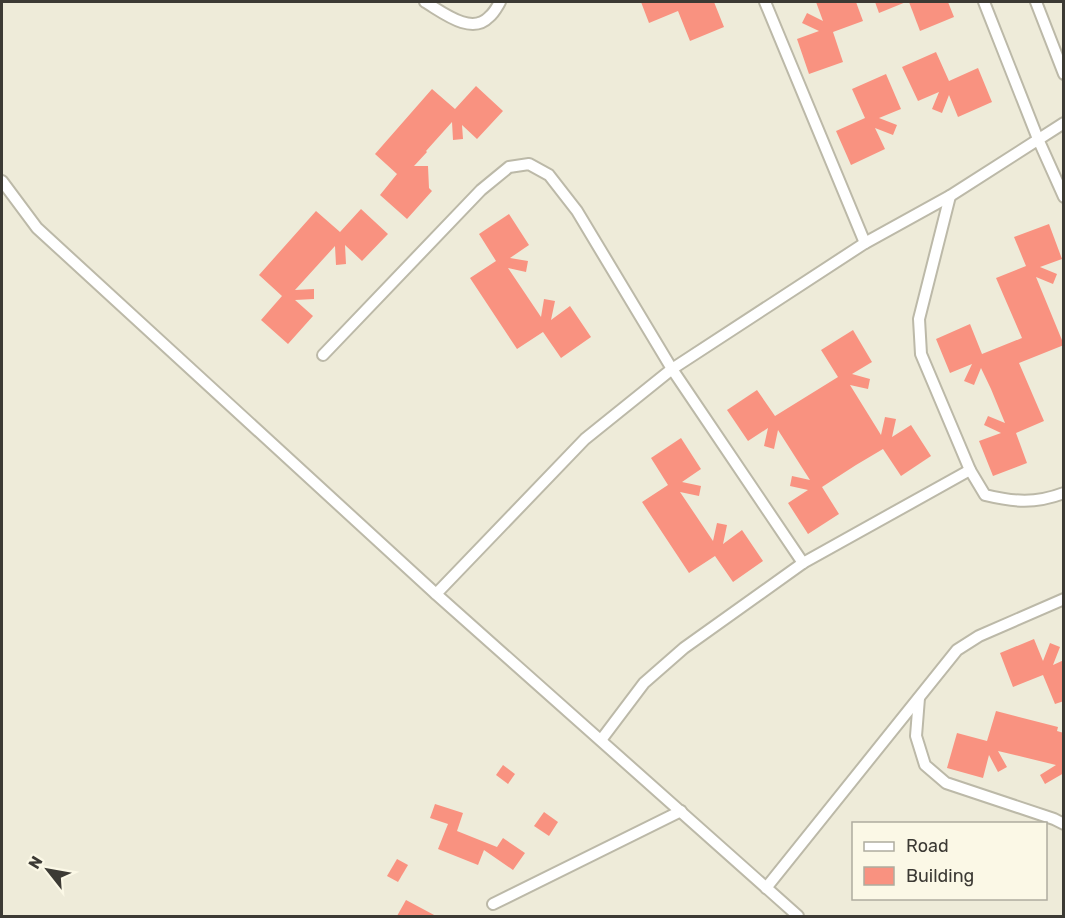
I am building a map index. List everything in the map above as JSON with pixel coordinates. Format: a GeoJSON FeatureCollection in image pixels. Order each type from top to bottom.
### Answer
{"type":"FeatureCollection","features":[{"type":"Feature","properties":{"kind":"street"},"geometry":{"type":"LineString","coordinates":[[425,2],[460,22],[475,24],[488,19],[500,2]]}},
{"type":"Feature","properties":{"kind":"street"},"geometry":{"type":"LineString","coordinates":[[765,2],[865,243]]}},
{"type":"Feature","properties":{"kind":"street"},"geometry":{"type":"LineString","coordinates":[[984,2],[1038,139],[1064,197]]}},
{"type":"Feature","properties":{"kind":"street"},"geometry":{"type":"LineString","coordinates":[[1036,2],[1064,74]]}},
{"type":"Feature","properties":{"kind":"street"},"geometry":{"type":"LineString","coordinates":[[436,594],[585,439],[672,369],[865,243],[950,196],[1064,123]]}},
{"type":"Feature","properties":{"kind":"street"},"geometry":{"type":"LineString","coordinates":[[323,355],[481,190],[509,167],[530,164],[549,175],[577,211],[672,369],[803,564]]}},
{"type":"Feature","properties":{"kind":"street"},"geometry":{"type":"LineString","coordinates":[[2,181],[37,228],[436,594],[798,916]]}},
{"type":"Feature","properties":{"kind":"street"},"geometry":{"type":"LineString","coordinates":[[950,196],[919,319],[921,354],[970,470],[985,495],[1012,502],[1045,501],[1064,494]]}},
{"type":"Feature","properties":{"kind":"street"},"geometry":{"type":"LineString","coordinates":[[601,740],[644,683],[676,655],[803,564],[970,470]]}},
{"type":"Feature","properties":{"kind":"street"},"geometry":{"type":"LineString","coordinates":[[766,888],[957,650],[979,636],[1064,599]]}},
{"type":"Feature","properties":{"kind":"street"},"geometry":{"type":"LineString","coordinates":[[919,697],[915,736],[925,765],[946,783],[1064,824]]}},
{"type":"Feature","properties":{"kind":"street"},"geometry":{"type":"LineString","coordinates":[[493,904],[681,811]]}},
{"type":"Feature","properties":{"kind":"building"},"geometry":{"type":"Polygon","coordinates":[[[641,2],[714,2],[724,27],[690,41],[678,11],[649,23],[641,2]]]}},
{"type":"Feature","properties":{"kind":"building"},"geometry":{"type":"Polygon","coordinates":[[[816,2],[856,2],[863,21],[833,32],[843,62],[809,74],[797,39],[819,31],[802,23],[807,13],[823,21],[816,2]]]}},
{"type":"Feature","properties":{"kind":"building"},"geometry":{"type":"Polygon","coordinates":[[[875,2],[906,2],[879,13],[875,2]]]}},
{"type":"Feature","properties":{"kind":"building"},"geometry":{"type":"Polygon","coordinates":[[[909,2],[948,2],[954,17],[920,31],[909,2]]]}},
{"type":"Feature","properties":{"kind":"building"},"geometry":{"type":"Polygon","coordinates":[[[936,52],[949,81],[978,68],[992,102],[958,117],[949,95],[942,113],[932,109],[939,92],[918,101],[902,67],[936,52]]]}},
{"type":"Feature","properties":{"kind":"building"},"geometry":{"type":"Polygon","coordinates":[[[886,74],[901,109],[879,118],[897,125],[893,135],[875,128],[885,149],[851,165],[836,131],[865,118],[852,89],[886,74]]]}},
{"type":"Feature","properties":{"kind":"building"},"geometry":{"type":"Polygon","coordinates":[[[476,86],[503,111],[477,139],[462,125],[463,139],[453,140],[452,122],[426,151],[414,166],[428,166],[429,188],[432,191],[407,219],[380,195],[397,174],[375,154],[432,89],[455,109],[476,86]]]}},
{"type":"Feature","properties":{"kind":"building"},"geometry":{"type":"Polygon","coordinates":[[[361,209],[388,234],[362,261],[345,245],[346,264],[336,265],[335,246],[295,290],[314,289],[314,299],[295,300],[313,316],[288,344],[261,320],[282,296],[259,275],[316,211],[340,232],[361,209]]]}},
{"type":"Feature","properties":{"kind":"building"},"geometry":{"type":"Polygon","coordinates":[[[509,214],[529,245],[510,258],[528,261],[526,272],[508,268],[541,317],[544,299],[555,301],[551,320],[570,306],[591,337],[561,358],[543,332],[517,349],[470,278],[496,261],[479,234],[509,214]]]}},
{"type":"Feature","properties":{"kind":"building"},"geometry":{"type":"Polygon","coordinates":[[[1049,224],[1062,259],[1040,267],[1057,274],[1053,284],[1036,277],[1064,345],[1019,363],[1044,421],[1016,433],[1027,463],[993,476],[979,441],[1001,433],[984,425],[988,416],[1005,423],[991,389],[981,368],[974,385],[964,381],[972,364],[950,373],[936,339],[970,324],[982,354],[1022,338],[996,278],[1026,266],[1014,237],[1049,224]]]}},
{"type":"Feature","properties":{"kind":"building"},"geometry":{"type":"Polygon","coordinates":[[[853,330],[872,362],[852,374],[870,379],[868,389],[850,385],[881,435],[885,417],[896,419],[892,437],[911,425],[931,456],[901,476],[883,449],[856,465],[822,487],[839,514],[808,534],[788,503],[808,490],[790,486],[792,476],[810,480],[778,430],[774,449],[764,446],[768,428],[748,441],[727,410],[757,390],[775,416],[838,377],[821,350],[853,330]]]}},
{"type":"Feature","properties":{"kind":"building"},"geometry":{"type":"Polygon","coordinates":[[[681,438],[701,469],[682,482],[701,486],[699,496],[680,492],[713,541],[717,523],[727,525],[723,544],[742,530],[763,561],[733,582],[715,556],[689,573],[642,502],[668,485],[651,458],[681,438]]]}},
{"type":"Feature","properties":{"kind":"building"},"geometry":{"type":"Polygon","coordinates":[[[1034,639],[1043,661],[1050,643],[1060,647],[1053,665],[1064,660],[1064,701],[1055,704],[1043,675],[1013,687],[1000,653],[1034,639]]]}},
{"type":"Feature","properties":{"kind":"building"},"geometry":{"type":"Polygon","coordinates":[[[996,711],[1058,727],[1057,731],[1064,733],[1064,773],[1045,784],[1040,775],[1056,765],[998,751],[1007,767],[998,772],[989,755],[983,778],[947,768],[957,733],[987,741],[996,711]]]}},
{"type":"Feature","properties":{"kind":"building"},"geometry":{"type":"Polygon","coordinates":[[[503,765],[515,774],[508,784],[496,775],[503,765]]]}},
{"type":"Feature","properties":{"kind":"building"},"geometry":{"type":"Polygon","coordinates":[[[435,804],[463,813],[457,831],[497,847],[503,838],[525,853],[513,870],[484,850],[478,865],[438,849],[448,824],[430,818],[435,804]]]}},
{"type":"Feature","properties":{"kind":"building"},"geometry":{"type":"Polygon","coordinates":[[[544,812],[558,822],[549,836],[534,826],[544,812]]]}},
{"type":"Feature","properties":{"kind":"building"},"geometry":{"type":"Polygon","coordinates":[[[397,859],[408,865],[398,882],[387,876],[397,859]]]}},
{"type":"Feature","properties":{"kind":"building"},"geometry":{"type":"Polygon","coordinates":[[[406,900],[436,916],[397,916],[406,900]]]}}]}
